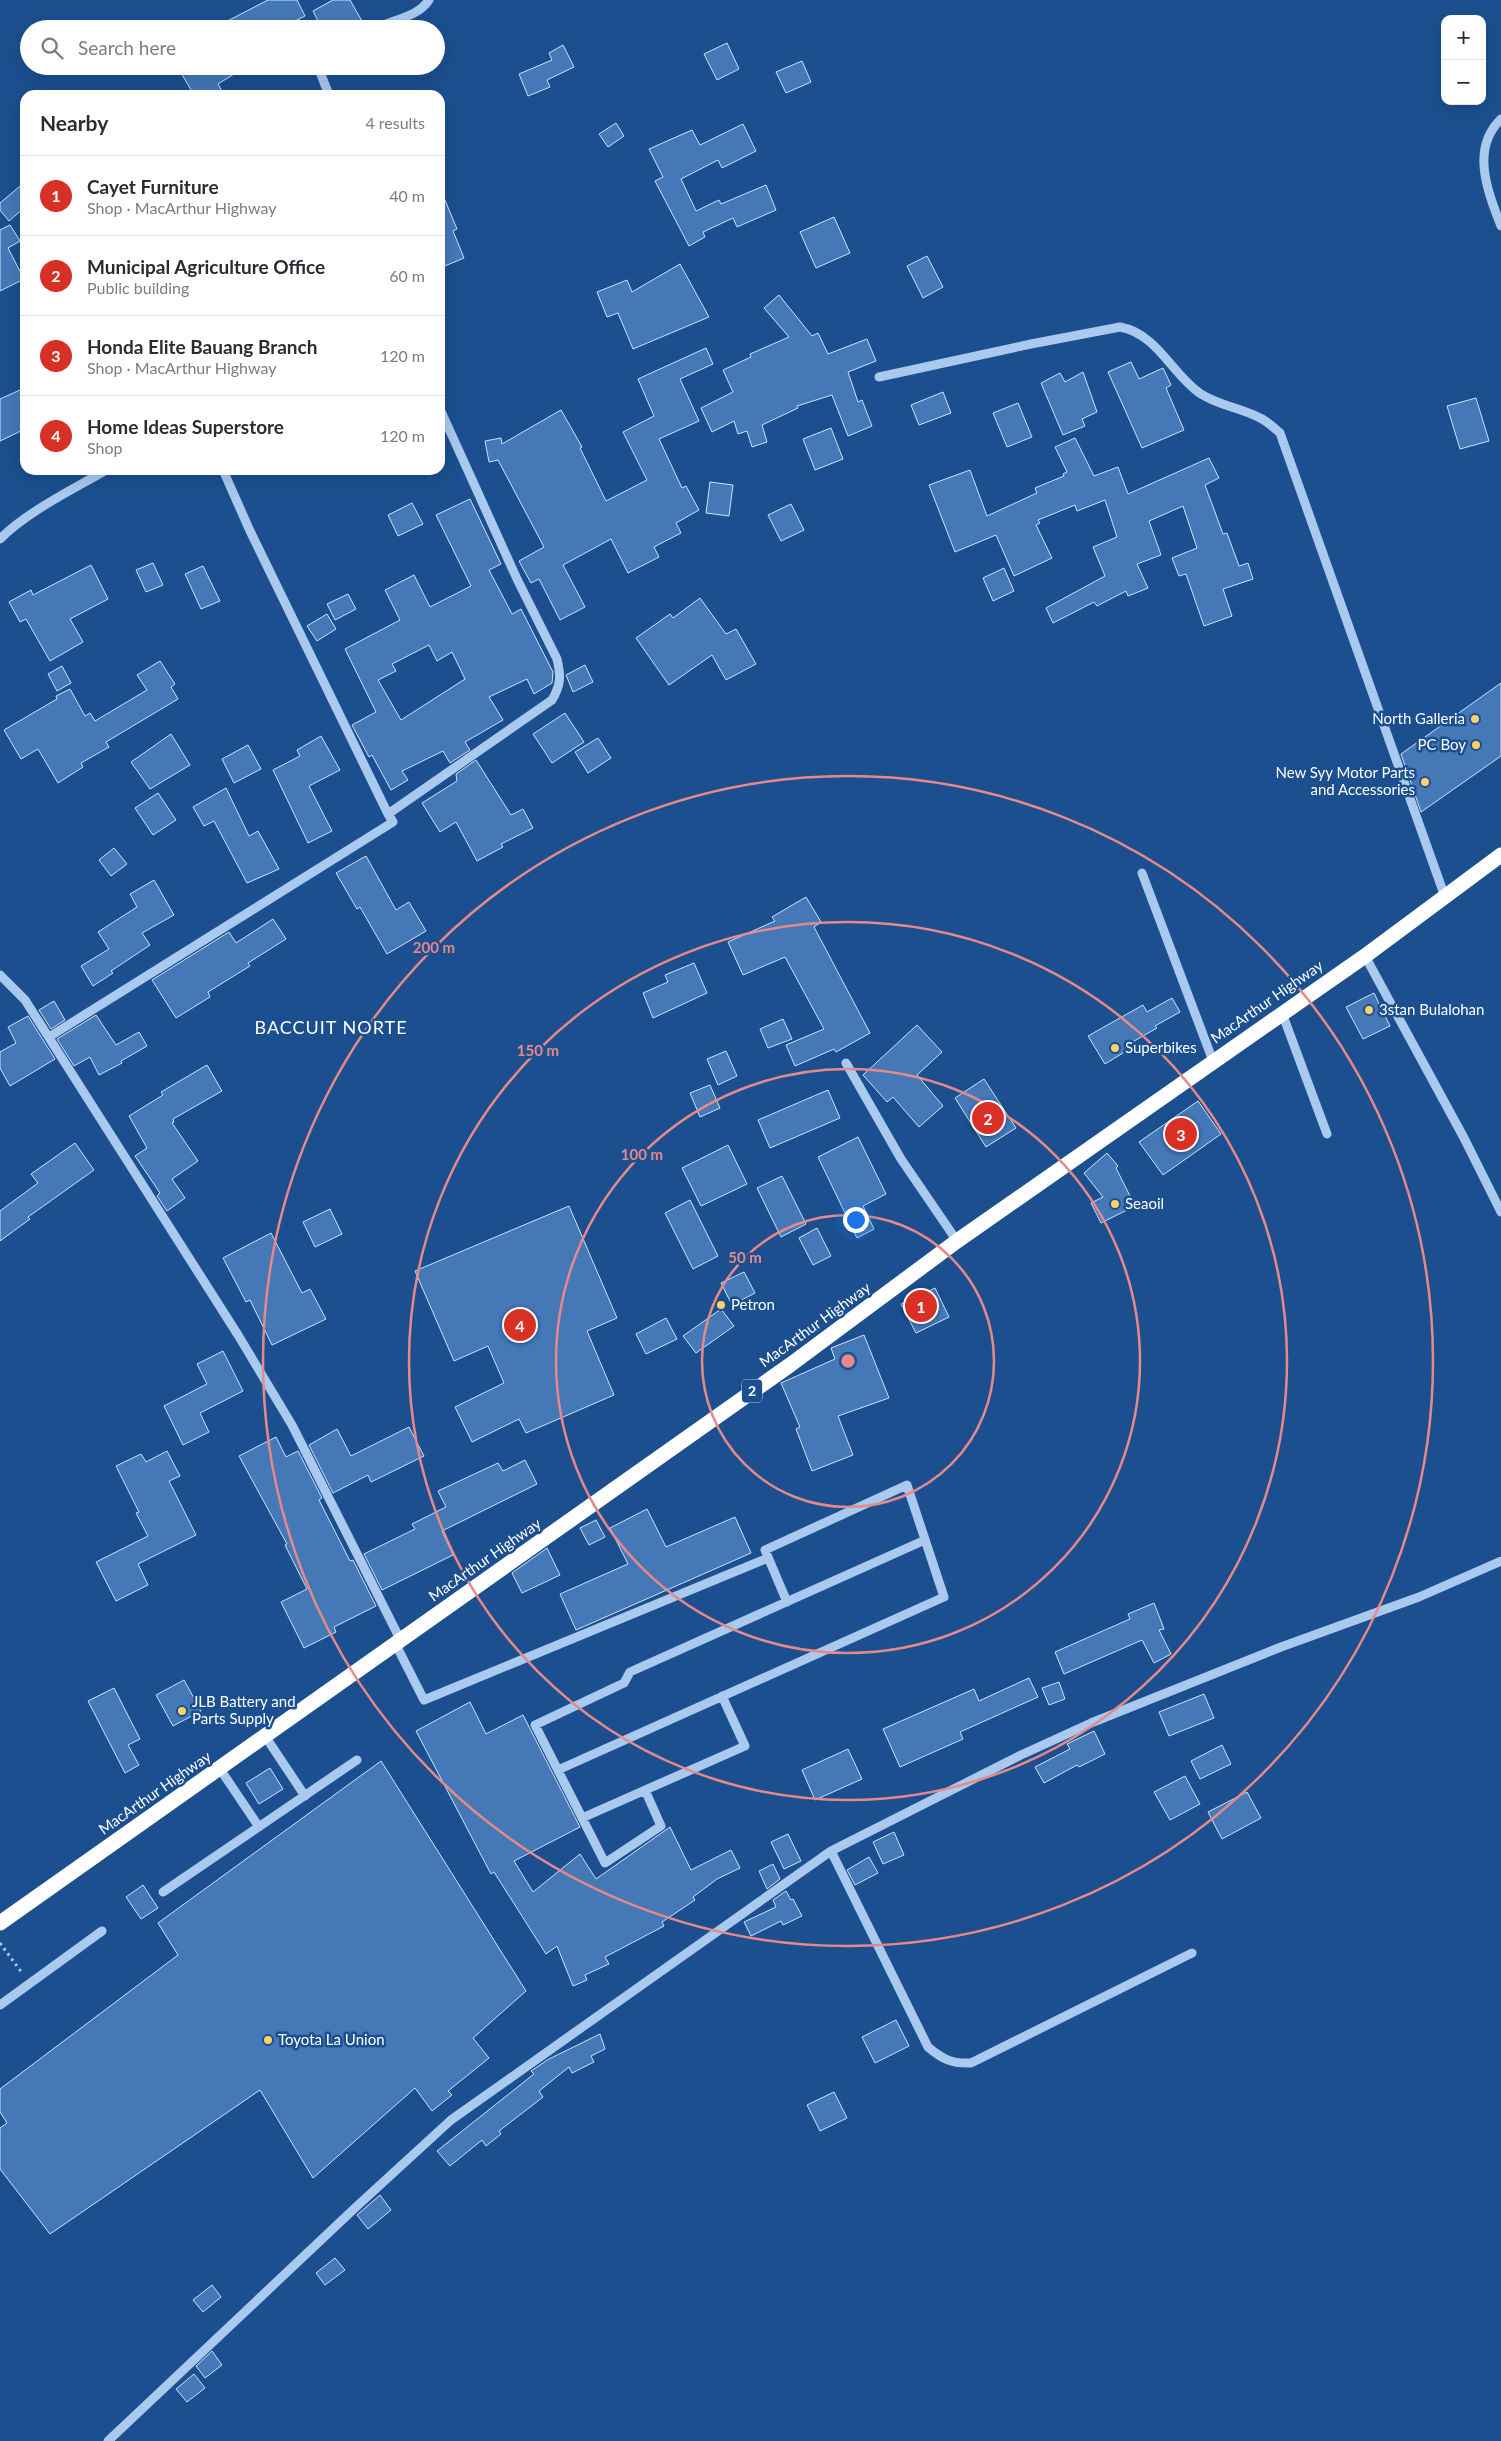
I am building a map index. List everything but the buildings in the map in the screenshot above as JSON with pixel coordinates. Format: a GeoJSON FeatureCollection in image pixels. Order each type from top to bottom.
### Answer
{"type":"FeatureCollection","features":[{"type":"Feature","properties":{"kind":"highway","name":"MacArthur Highway"},"geometry":{"type":"LineString","coordinates":[[0,1923],[790,1365],[957,1242],[1365,956],[1501,855]]}},
{"type":"Feature","properties":{"kind":"street"},"geometry":{"type":"LineString","coordinates":[[391,20],[409,16],[420,10],[429,0]]}},
{"type":"Feature","properties":{"kind":"street"},"geometry":{"type":"LineString","coordinates":[[321,75],[327,90]]}},
{"type":"Feature","properties":{"kind":"street"},"geometry":{"type":"LineString","coordinates":[[1501,119],[1486,143],[1483,157],[1485,176],[1501,226]]}},
{"type":"Feature","properties":{"kind":"street"},"geometry":{"type":"LineString","coordinates":[[879,377],[1120,327],[1130,329],[1161,351],[1181,377],[1202,395],[1260,418],[1280,432],[1444,896]]}},
{"type":"Feature","properties":{"kind":"street"},"geometry":{"type":"LineString","coordinates":[[388,814],[552,700],[560,687],[561,673],[552,646],[517,579],[445,420]]}},
{"type":"Feature","properties":{"kind":"street"},"geometry":{"type":"LineString","coordinates":[[0,539],[46,506],[98,475]]}},
{"type":"Feature","properties":{"kind":"street"},"geometry":{"type":"LineString","coordinates":[[49,1037],[393,822],[250,531],[225,475]]}},
{"type":"Feature","properties":{"kind":"street"},"geometry":{"type":"LineString","coordinates":[[1142,873],[1214,1061]]}},
{"type":"Feature","properties":{"kind":"street"},"geometry":{"type":"LineString","coordinates":[[1365,956],[1464,1138],[1501,1212]]}},
{"type":"Feature","properties":{"kind":"street"},"geometry":{"type":"LineString","coordinates":[[0,975],[24,1000],[49,1037],[292,1425],[424,1700],[768,1558]]}},
{"type":"Feature","properties":{"kind":"street"},"geometry":{"type":"LineString","coordinates":[[1282,1014],[1327,1134]]}},
{"type":"Feature","properties":{"kind":"street"},"geometry":{"type":"LineString","coordinates":[[846,1063],[901,1159],[957,1242]]}},
{"type":"Feature","properties":{"kind":"street"},"geometry":{"type":"LineString","coordinates":[[558,1770],[944,1597],[907,1485],[765,1550],[787,1602]]}},
{"type":"Feature","properties":{"kind":"street"},"geometry":{"type":"LineString","coordinates":[[646,1790],[661,1826],[605,1863],[535,1725],[624,1683],[630,1672],[925,1540]]}},
{"type":"Feature","properties":{"kind":"street"},"geometry":{"type":"LineString","coordinates":[[108,2441],[451,2120],[831,1851],[1021,1755],[1091,1723],[1281,1647],[1420,1597],[1501,1561]]}},
{"type":"Feature","properties":{"kind":"street"},"geometry":{"type":"LineString","coordinates":[[582,1818],[745,1746],[722,1696]]}},
{"type":"Feature","properties":{"kind":"street"},"geometry":{"type":"LineString","coordinates":[[265,1736],[305,1796]]}},
{"type":"Feature","properties":{"kind":"street"},"geometry":{"type":"LineString","coordinates":[[163,1892],[357,1760]]}},
{"type":"Feature","properties":{"kind":"street"},"geometry":{"type":"LineString","coordinates":[[220,1769],[259,1827]]}},
{"type":"Feature","properties":{"kind":"street"},"geometry":{"type":"LineString","coordinates":[[831,1851],[928,2047],[942,2060],[957,2064],[971,2063],[1192,1952]]}},
{"type":"Feature","properties":{"kind":"street"},"geometry":{"type":"LineString","coordinates":[[0,2005],[102,1930]]}},
{"type":"Feature","properties":{"kind":"path"},"geometry":{"type":"LineString","coordinates":[[0,1943],[11,1958]]}},
{"type":"Feature","properties":{"kind":"place","name":"North Galleria"},"geometry":{"type":"Point","coordinates":[1475,719]}},
{"type":"Feature","properties":{"kind":"place","name":"PC Boy"},"geometry":{"type":"Point","coordinates":[1476,745]}},
{"type":"Feature","properties":{"kind":"place","name":"New Syy Motor Parts and Accessories"},"geometry":{"type":"Point","coordinates":[1425,782]}},
{"type":"Feature","properties":{"kind":"place","name":"3stan Bulalohan"},"geometry":{"type":"Point","coordinates":[1369,1010]}},
{"type":"Feature","properties":{"kind":"place","name":"Superbikes"},"geometry":{"type":"Point","coordinates":[1115,1048]}},
{"type":"Feature","properties":{"kind":"place","name":"Municipal Agriculture Office"},"geometry":{"type":"Point","coordinates":[988,1118]}},
{"type":"Feature","properties":{"kind":"place","name":"Honda Elite Bauang Branch"},"geometry":{"type":"Point","coordinates":[1181,1134]}},
{"type":"Feature","properties":{"kind":"place","name":"Seaoil"},"geometry":{"type":"Point","coordinates":[1115,1204]}},
{"type":"Feature","properties":{"kind":"place","name":"Petron"},"geometry":{"type":"Point","coordinates":[721,1305]}},
{"type":"Feature","properties":{"kind":"place","name":"Cayet Furniture"},"geometry":{"type":"Point","coordinates":[921,1306]}},
{"type":"Feature","properties":{"kind":"place","name":"Home Ideas Superstore"},"geometry":{"type":"Point","coordinates":[520,1325]}},
{"type":"Feature","properties":{"kind":"place","name":"JLB Battery and Parts Supply"},"geometry":{"type":"Point","coordinates":[182,1711]}},
{"type":"Feature","properties":{"kind":"place","name":"Toyota La Union"},"geometry":{"type":"Point","coordinates":[268,2040]}},
{"type":"Feature","properties":{"kind":"district","name":"BACCUIT NORTE"},"geometry":{"type":"Point","coordinates":[331,1028]}}]}
